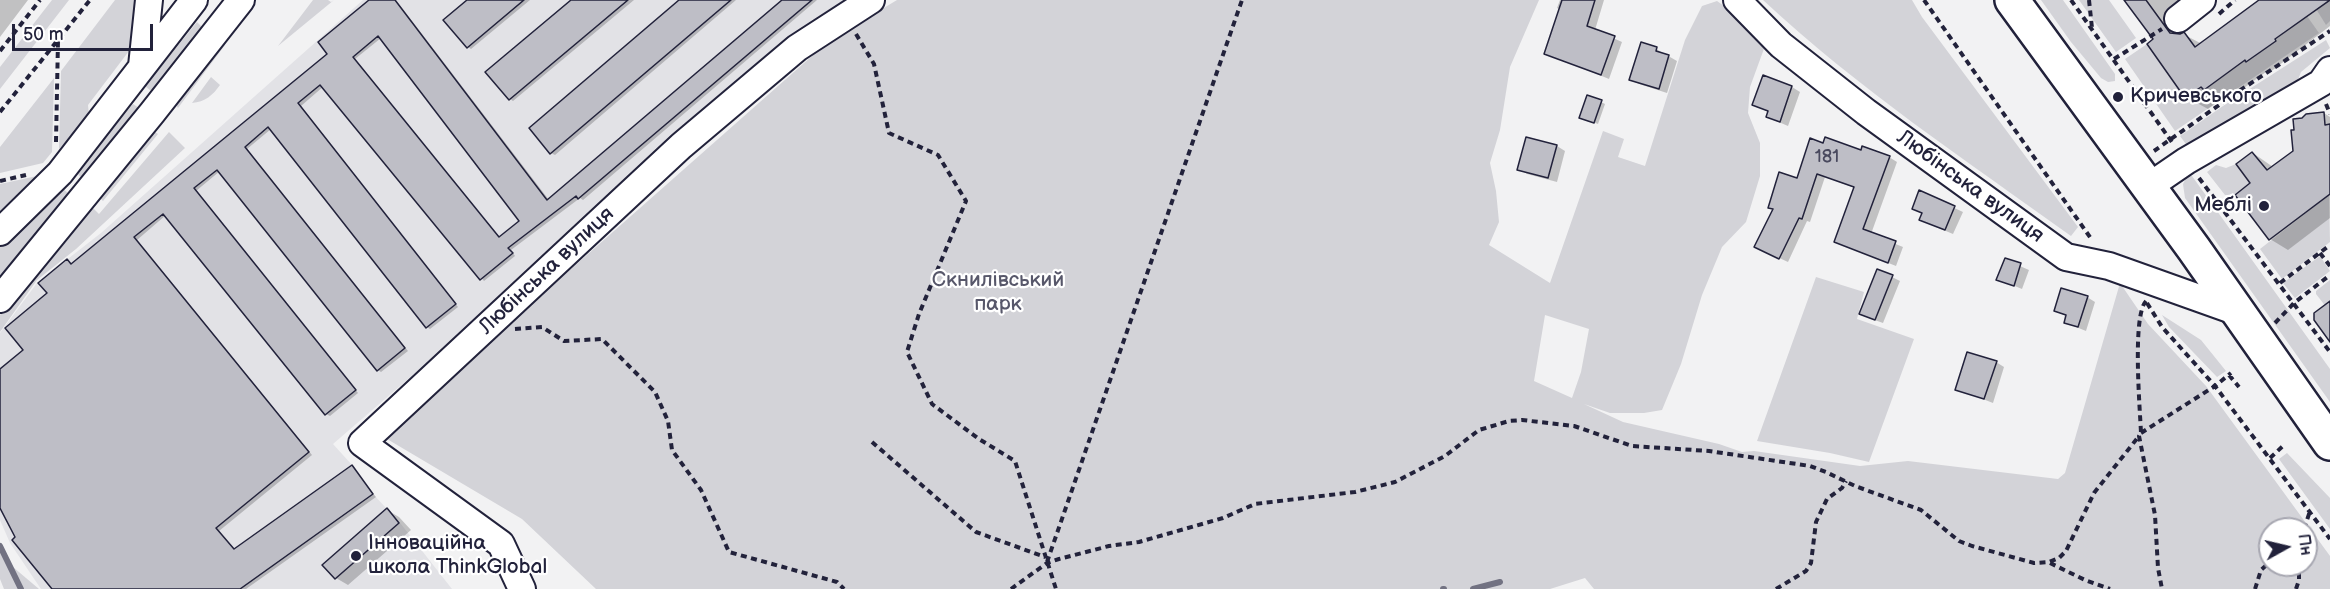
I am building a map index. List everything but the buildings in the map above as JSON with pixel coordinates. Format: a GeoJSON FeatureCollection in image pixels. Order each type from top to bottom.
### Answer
{"type":"FeatureCollection","features":[{"type":"Feature","properties":{"kind":"main road"},"geometry":{"type":"LineString","coordinates":[[2012,0],[2330,443]]}},
{"type":"Feature","properties":{"kind":"street"},"geometry":{"type":"LineString","coordinates":[[142,66],[149,0]]}},
{"type":"Feature","properties":{"kind":"street"},"geometry":{"type":"LineString","coordinates":[[0,232],[60,173],[194,0]]}},
{"type":"Feature","properties":{"kind":"street"},"geometry":{"type":"LineString","coordinates":[[0,299],[152,114],[241,0]]}},
{"type":"Feature","properties":{"kind":"street","name":"Любінська вулиця"},"geometry":{"type":"LineString","coordinates":[[522,589],[501,544],[362,443],[681,146],[797,48],[871,0]]}},
{"type":"Feature","properties":{"kind":"street","name":"Любінська вулиця"},"geometry":{"type":"LineString","coordinates":[[1737,0],[1781,45],[1866,112],[2066,256],[2117,269],[2238,312]]}},
{"type":"Feature","properties":{"kind":"street"},"geometry":{"type":"LineString","coordinates":[[2178,19],[2202,0]]}},
{"type":"Feature","properties":{"kind":"street"},"geometry":{"type":"LineString","coordinates":[[2148,187],[2186,161],[2327,83]]}},
{"type":"Feature","properties":{"kind":"path"},"geometry":{"type":"LineString","coordinates":[[0,51],[40,0]]}},
{"type":"Feature","properties":{"kind":"path"},"geometry":{"type":"LineString","coordinates":[[0,112],[90,0]]}},
{"type":"Feature","properties":{"kind":"path"},"geometry":{"type":"LineString","coordinates":[[1047,563],[1242,0]]}},
{"type":"Feature","properties":{"kind":"path"},"geometry":{"type":"LineString","coordinates":[[1924,0],[2117,269],[2146,301],[2162,327],[2215,386],[2330,539]]}},
{"type":"Feature","properties":{"kind":"path"},"geometry":{"type":"LineString","coordinates":[[2071,0],[2186,161],[2330,352]]}},
{"type":"Feature","properties":{"kind":"path"},"geometry":{"type":"LineString","coordinates":[[2089,0],[2092,28]]}},
{"type":"Feature","properties":{"kind":"path"},"geometry":{"type":"LineString","coordinates":[[846,16],[874,64],[889,133],[938,155],[966,201],[919,314],[907,352],[932,404],[979,439],[1015,461],[1056,589]]}},
{"type":"Feature","properties":{"kind":"path"},"geometry":{"type":"LineString","coordinates":[[2114,59],[2178,19]]}},
{"type":"Feature","properties":{"kind":"path"},"geometry":{"type":"LineString","coordinates":[[2154,151],[2328,32],[2330,39]]}},
{"type":"Feature","properties":{"kind":"path"},"geometry":{"type":"LineString","coordinates":[[56,152],[58,40]]}},
{"type":"Feature","properties":{"kind":"path"},"geometry":{"type":"LineString","coordinates":[[2280,283],[2330,245]]}},
{"type":"Feature","properties":{"kind":"path"},"geometry":{"type":"LineString","coordinates":[[2320,253],[2330,266]]}},
{"type":"Feature","properties":{"kind":"path"},"geometry":{"type":"LineString","coordinates":[[2274,324],[2294,303],[2330,275]]}},
{"type":"Feature","properties":{"kind":"path"},"geometry":{"type":"LineString","coordinates":[[2146,301],[2141,307],[2138,322],[2140,434],[2155,515],[2162,589]]}},
{"type":"Feature","properties":{"kind":"path"},"geometry":{"type":"LineString","coordinates":[[496,318],[517,331],[542,327],[564,340],[602,339],[655,392],[668,421],[672,450],[701,490],[729,552],[837,582],[844,589]]}},
{"type":"Feature","properties":{"kind":"path"},"geometry":{"type":"LineString","coordinates":[[2049,562],[2059,558],[2066,550],[2094,493],[2140,434],[2230,374],[2239,387]]}},
{"type":"Feature","properties":{"kind":"path"},"geometry":{"type":"LineString","coordinates":[[1011,589],[1047,563],[1108,546],[1139,542],[1223,518],[1255,504],[1337,495],[1400,480],[1445,456],[1479,430],[1509,421],[1522,420],[1574,426],[1644,448],[1709,450],[1810,466],[1921,510],[1959,541],[2018,560],[2049,562],[2085,580],[2110,589]]}},
{"type":"Feature","properties":{"kind":"path"},"geometry":{"type":"LineString","coordinates":[[872,442],[976,532],[1045,557]]}},
{"type":"Feature","properties":{"kind":"path"},"geometry":{"type":"LineString","coordinates":[[2270,458],[2283,446]]}},
{"type":"Feature","properties":{"kind":"path"},"geometry":{"type":"LineString","coordinates":[[1776,589],[1806,571],[1811,564],[1816,522],[1827,499],[1842,488],[1846,481]]}},
{"type":"Feature","properties":{"kind":"path"},"geometry":{"type":"LineString","coordinates":[[2308,517],[2310,511]]}},
{"type":"Feature","properties":{"kind":"shaded area"},"geometry":{"type":"Polygon","coordinates":[[[363,0],[853,0],[789,41],[664,144],[489,309],[333,444],[373,494],[401,524],[452,589],[41,589],[10,543],[0,520],[0,333],[37,283],[101,233],[363,0]]]}},
{"type":"Feature","properties":{"kind":"green space"},"geometry":{"type":"Polygon","coordinates":[[[52,0],[69,0],[0,89],[0,67],[52,0]]]}},
{"type":"Feature","properties":{"kind":"green space"},"geometry":{"type":"Polygon","coordinates":[[[115,0],[135,0],[129,51],[88,105],[89,115],[59,149],[61,71],[115,0]]]}},
{"type":"Feature","properties":{"kind":"green space"},"geometry":{"type":"Polygon","coordinates":[[[313,0],[331,2],[334,0],[278,46],[313,0]]]}},
{"type":"Feature","properties":{"kind":"green space","name":"Скнилівський парк"},"geometry":{"type":"Polygon","coordinates":[[[897,0],[1539,0],[1510,67],[1500,130],[1490,163],[1499,222],[1489,245],[1550,283],[1603,131],[1624,139],[1618,157],[1645,166],[1685,40],[1702,6],[1717,1],[1759,31],[1765,46],[1750,87],[1748,113],[1760,143],[1760,176],[1746,222],[1722,247],[1702,295],[1681,364],[1662,410],[1644,413],[1610,413],[1584,404],[1623,422],[1719,444],[1742,452],[1754,451],[1860,466],[1908,461],[2058,479],[2065,473],[2120,283],[2148,324],[2206,386],[2302,517],[2258,517],[2258,577],[2318,577],[2318,540],[2330,556],[2330,589],[1594,589],[1585,578],[1550,589],[596,589],[522,519],[382,436],[829,41],[897,0]],[[1545,315],[1534,381],[1572,398],[1581,372],[1589,329],[1545,315]]]}},
{"type":"Feature","properties":{"kind":"green space"},"geometry":{"type":"Polygon","coordinates":[[[1763,0],[1912,0],[1922,17],[2078,227],[2071,236],[1953,152],[1874,94],[1763,0]]]}},
{"type":"Feature","properties":{"kind":"green space"},"geometry":{"type":"Polygon","coordinates":[[[2041,0],[2063,0],[2115,74],[2115,81],[2108,82],[2101,78],[2071,42],[2041,0]]]}},
{"type":"Feature","properties":{"kind":"green space"},"geometry":{"type":"Polygon","coordinates":[[[2079,0],[2109,0],[2136,38],[2116,52],[2079,0]]]}},
{"type":"Feature","properties":{"kind":"green space"},"geometry":{"type":"Polygon","coordinates":[[[2320,0],[2330,0],[2330,21],[2326,25],[2316,9],[2320,0]]]}},
{"type":"Feature","properties":{"kind":"green space"},"geometry":{"type":"Polygon","coordinates":[[[2307,16],[2319,33],[2175,131],[2125,59],[2147,44],[2186,98],[2307,16]]]}},
{"type":"Feature","properties":{"kind":"green space"},"geometry":{"type":"Polygon","coordinates":[[[197,22],[202,27],[151,91],[145,86],[197,22]]]}},
{"type":"Feature","properties":{"kind":"green space"},"geometry":{"type":"Polygon","coordinates":[[[2326,40],[2330,48],[2301,72],[2297,82],[2191,151],[2180,136],[2326,40]]]}},
{"type":"Feature","properties":{"kind":"green space"},"geometry":{"type":"Polygon","coordinates":[[[223,43],[225,45],[178,108],[176,105],[223,43]]]}},
{"type":"Feature","properties":{"kind":"green space"},"geometry":{"type":"Polygon","coordinates":[[[211,77],[220,85],[208,97],[192,103],[211,77]]]}},
{"type":"Feature","properties":{"kind":"green space"},"geometry":{"type":"Polygon","coordinates":[[[54,78],[52,152],[43,163],[0,173],[0,147],[54,78]]]}},
{"type":"Feature","properties":{"kind":"green space"},"geometry":{"type":"Polygon","coordinates":[[[133,104],[139,108],[81,177],[76,173],[133,104]]]}},
{"type":"Feature","properties":{"kind":"green space"},"geometry":{"type":"Polygon","coordinates":[[[155,132],[158,134],[103,201],[100,198],[155,132]]]}},
{"type":"Feature","properties":{"kind":"green space"},"geometry":{"type":"Polygon","coordinates":[[[169,132],[185,148],[76,249],[37,280],[0,332],[0,315],[92,207],[99,214],[169,132]]]}},
{"type":"Feature","properties":{"kind":"green space"},"geometry":{"type":"Polygon","coordinates":[[[2236,164],[2250,183],[2235,195],[2225,195],[2207,172],[2216,165],[2226,168],[2236,164]]]}},
{"type":"Feature","properties":{"kind":"green space"},"geometry":{"type":"Polygon","coordinates":[[[2188,175],[2192,176],[2330,369],[2330,402],[2185,198],[2183,184],[2188,175]]]}},
{"type":"Feature","properties":{"kind":"green space"},"geometry":{"type":"Polygon","coordinates":[[[37,176],[0,213],[0,184],[37,176]]]}},
{"type":"Feature","properties":{"kind":"green space"},"geometry":{"type":"Polygon","coordinates":[[[62,188],[68,193],[0,276],[0,241],[62,188]]]}},
{"type":"Feature","properties":{"kind":"green space"},"geometry":{"type":"Polygon","coordinates":[[[2329,195],[2330,242],[2282,279],[2260,249],[2329,195]]]}},
{"type":"Feature","properties":{"kind":"green space"},"geometry":{"type":"Polygon","coordinates":[[[2320,256],[2330,271],[2295,298],[2283,283],[2320,256]]]}},
{"type":"Feature","properties":{"kind":"green space"},"geometry":{"type":"Polygon","coordinates":[[[1816,277],[1864,292],[1857,319],[1914,339],[1869,462],[1757,441],[1816,277]]]}},
{"type":"Feature","properties":{"kind":"green space"},"geometry":{"type":"Polygon","coordinates":[[[2330,280],[2330,312],[2316,291],[2330,280]]]}},
{"type":"Feature","properties":{"kind":"green space"},"geometry":{"type":"Polygon","coordinates":[[[2162,315],[2201,340],[2226,371],[2217,377],[2169,327],[2162,315]]]}},
{"type":"Feature","properties":{"kind":"green space"},"geometry":{"type":"Polygon","coordinates":[[[2287,453],[2330,498],[2330,529],[2279,459],[2287,453]]]}},
{"type":"Feature","properties":{"kind":"green space"},"geometry":{"type":"Polygon","coordinates":[[[0,545],[13,567],[39,589],[4,589],[0,579],[0,545]]]}},
{"type":"Feature","properties":{"kind":"waterway"},"geometry":{"type":"LineString","coordinates":[[0,546],[21,589]]}},
{"type":"Feature","properties":{"kind":"waterway"},"geometry":{"type":"LineString","coordinates":[[1473,589],[1500,582]]}},
{"type":"Feature","properties":{"kind":"place","name":"Кричевського"},"geometry":{"type":"Point","coordinates":[2118,97]}},
{"type":"Feature","properties":{"kind":"place","name":"Меблі"},"geometry":{"type":"Point","coordinates":[2264,206]}},
{"type":"Feature","properties":{"kind":"place","name":"Інноваційна школа ThinkGlobal"},"geometry":{"type":"Point","coordinates":[356,556]}}]}
